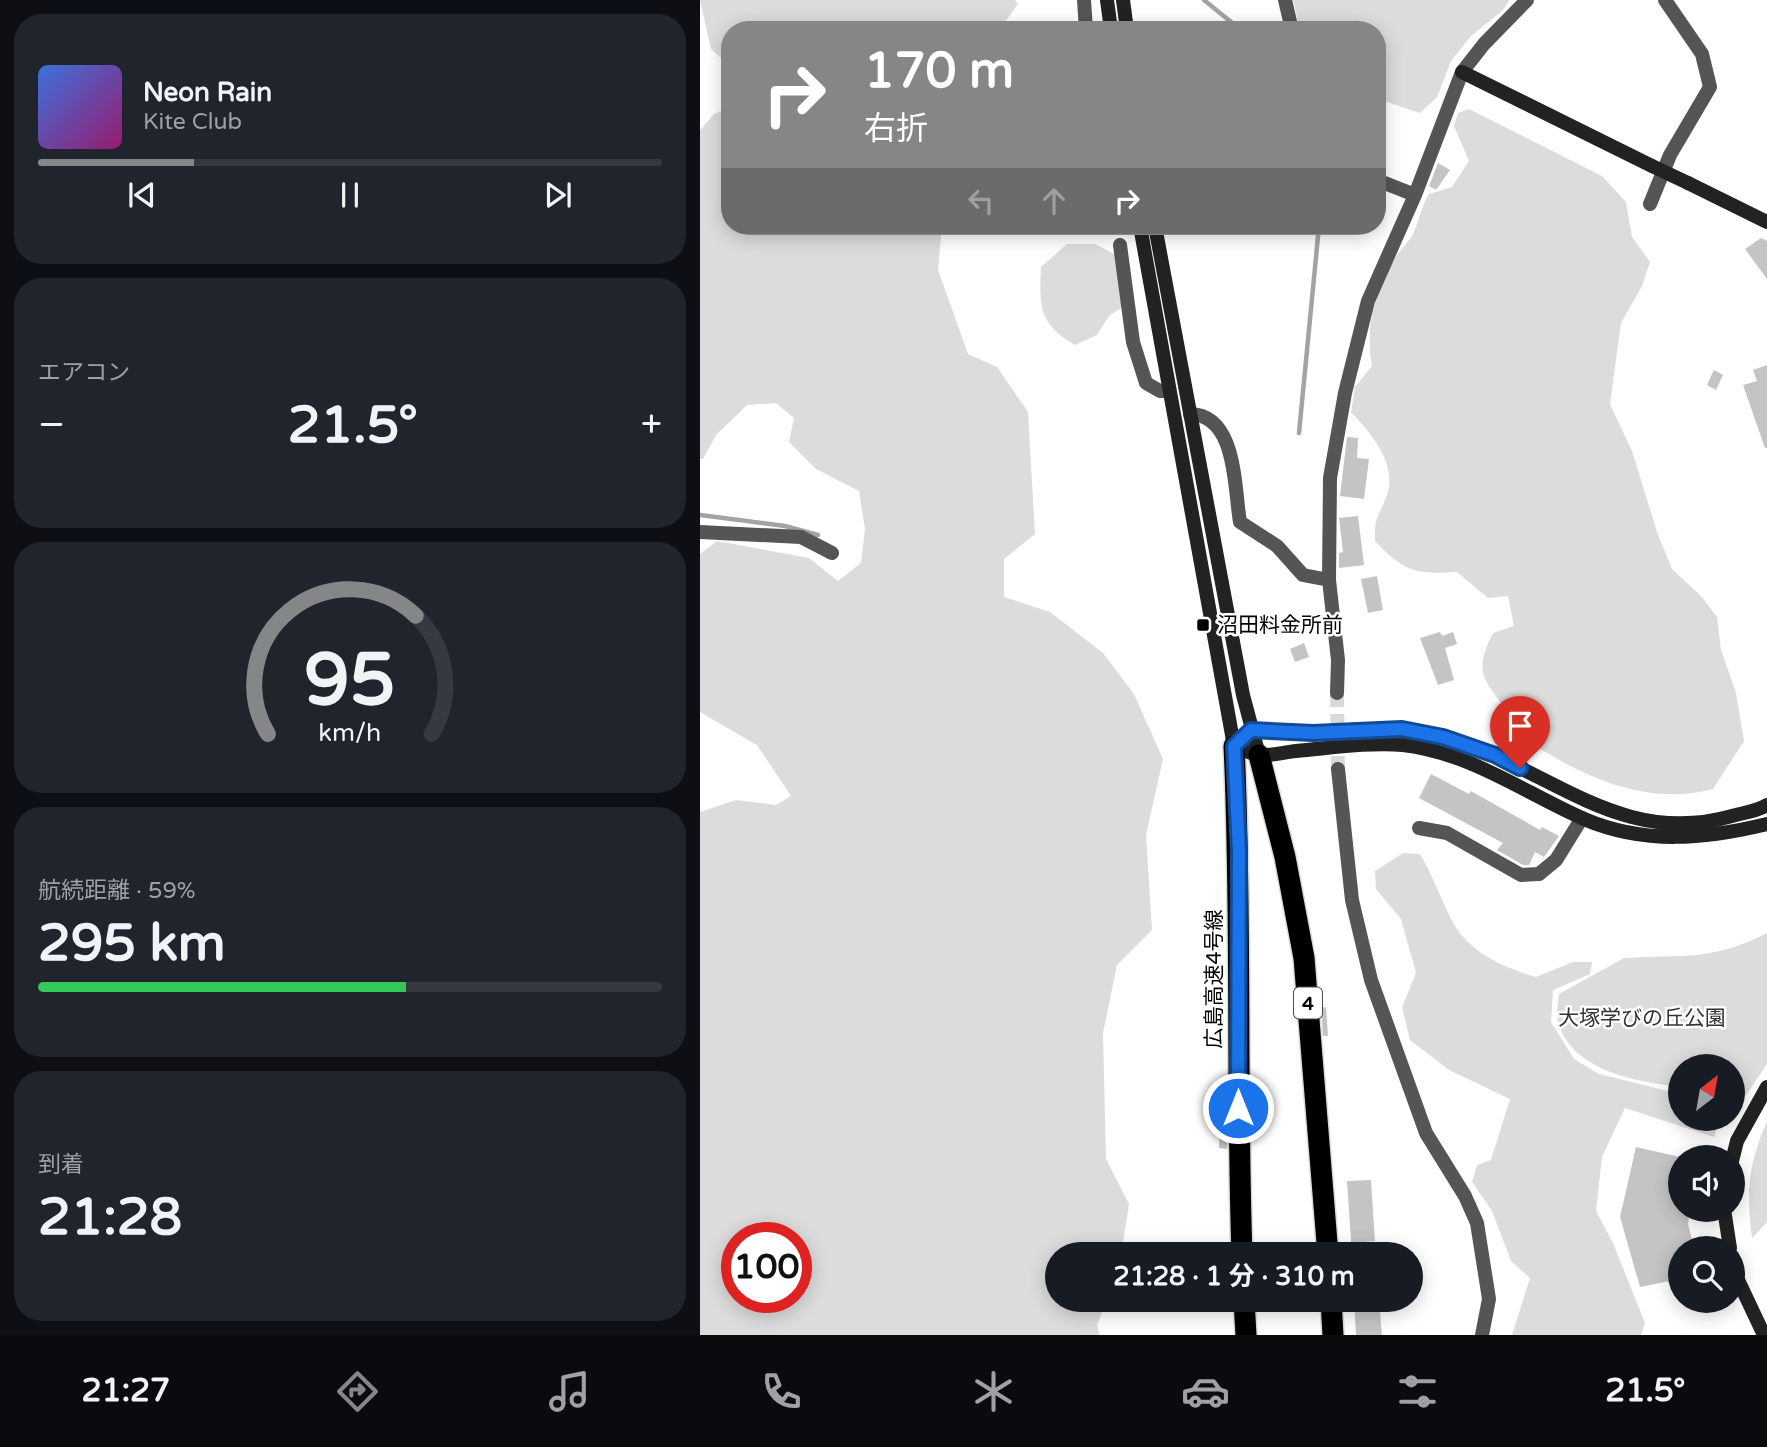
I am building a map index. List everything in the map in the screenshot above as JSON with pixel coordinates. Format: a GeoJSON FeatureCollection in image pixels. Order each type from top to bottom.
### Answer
{"type":"FeatureCollection","features":[{"type":"Feature","properties":{"kind":"highway","name":"広島高速4号線"},"geometry":{"type":"LineString","coordinates":[[1234,746],[1239,852],[1237,1134],[1241,1242]]}},
{"type":"Feature","properties":{"kind":"highway","name":"4"},"geometry":{"type":"LineString","coordinates":[[1259,755],[1285,857],[1302,946],[1327,1242]]}},
{"type":"Feature","properties":{"kind":"highway"},"geometry":{"type":"LineString","coordinates":[[1245,1312],[1246,1335]]}},
{"type":"Feature","properties":{"kind":"highway"},"geometry":{"type":"LineString","coordinates":[[1332,1312],[1333,1335]]}},
{"type":"Feature","properties":{"kind":"street"},"geometry":{"type":"LineString","coordinates":[[1084,0],[1085,21]]}},
{"type":"Feature","properties":{"kind":"street"},"geometry":{"type":"LineString","coordinates":[[1107,0],[1110,21]]}},
{"type":"Feature","properties":{"kind":"street"},"geometry":{"type":"LineString","coordinates":[[1123,0],[1126,21]]}},
{"type":"Feature","properties":{"kind":"street"},"geometry":{"type":"LineString","coordinates":[[1285,0],[1290,21]]}},
{"type":"Feature","properties":{"kind":"street"},"geometry":{"type":"LineString","coordinates":[[1337,693],[1338,660],[1329,580],[1330,478],[1345,393],[1368,301],[1415,195],[1462,72],[1483,44],[1527,0]]}},
{"type":"Feature","properties":{"kind":"street"},"geometry":{"type":"LineString","coordinates":[[1650,204],[1670,155],[1710,87],[1702,54],[1665,0]]}},
{"type":"Feature","properties":{"kind":"street"},"geometry":{"type":"LineString","coordinates":[[1462,72],[1767,222]]}},
{"type":"Feature","properties":{"kind":"street"},"geometry":{"type":"LineString","coordinates":[[1386,184],[1415,195]]}},
{"type":"Feature","properties":{"kind":"street"},"geometry":{"type":"LineString","coordinates":[[1142,235],[1234,746]]}},
{"type":"Feature","properties":{"kind":"street"},"geometry":{"type":"LineString","coordinates":[[1157,235],[1251,730],[1259,755]]}},
{"type":"Feature","properties":{"kind":"street"},"geometry":{"type":"LineString","coordinates":[[1119,245],[1133,342],[1146,383],[1160,391],[1168,391]]}},
{"type":"Feature","properties":{"kind":"street"},"geometry":{"type":"LineString","coordinates":[[1190,414],[1202,414],[1218,424],[1227,443],[1240,522],[1277,545],[1303,575],[1329,580]]}},
{"type":"Feature","properties":{"kind":"street"},"geometry":{"type":"LineString","coordinates":[[700,531],[801,537],[832,553]]}},
{"type":"Feature","properties":{"kind":"street"},"geometry":{"type":"LineString","coordinates":[[1234,746],[1251,730],[1313,733],[1402,729],[1443,737],[1495,755],[1608,812],[1639,819],[1677,825],[1712,822],[1767,805]]}},
{"type":"Feature","properties":{"kind":"street"},"geometry":{"type":"LineString","coordinates":[[1234,746],[1259,755],[1401,745],[1440,752],[1489,769],[1582,818],[1636,834],[1677,839],[1716,836],[1767,824]]}},
{"type":"Feature","properties":{"kind":"street"},"geometry":{"type":"LineString","coordinates":[[1338,769],[1352,900],[1371,980],[1426,1133],[1465,1196],[1477,1223],[1489,1299],[1482,1335]]}},
{"type":"Feature","properties":{"kind":"street"},"geometry":{"type":"LineString","coordinates":[[1419,828],[1447,833],[1521,875],[1539,874],[1556,860],[1582,818]]}},
{"type":"Feature","properties":{"kind":"street"},"geometry":{"type":"LineString","coordinates":[[1736,1145],[1767,1087]]}},
{"type":"Feature","properties":{"kind":"street"},"geometry":{"type":"LineString","coordinates":[[1745,1295],[1764,1335]]}},
{"type":"Feature","properties":{"kind":"green space"},"geometry":{"type":"Polygon","coordinates":[[[700,0],[1015,0],[1018,4],[1006,21],[721,21],[721,58],[711,49],[700,0]]]}},
{"type":"Feature","properties":{"kind":"green space"},"geometry":{"type":"Polygon","coordinates":[[[1293,0],[1509,0],[1503,10],[1471,36],[1451,61],[1437,97],[1420,113],[1386,102],[1386,21],[1298,21],[1293,0]]]}},
{"type":"Feature","properties":{"kind":"green space"},"geometry":{"type":"Polygon","coordinates":[[[1469,109],[1602,176],[1626,202],[1632,237],[1650,262],[1642,286],[1621,323],[1610,404],[1632,451],[1657,532],[1672,569],[1701,596],[1717,617],[1721,650],[1736,693],[1744,741],[1713,789],[1672,794],[1631,789],[1592,776],[1533,745],[1524,736],[1483,674],[1484,657],[1493,633],[1514,626],[1508,596],[1488,598],[1457,572],[1431,573],[1411,569],[1394,559],[1375,541],[1376,521],[1387,495],[1389,472],[1374,439],[1351,412],[1355,387],[1372,366],[1371,325],[1376,299],[1386,274],[1413,234],[1429,194],[1452,187],[1469,161],[1454,126],[1458,113],[1469,109]]]}},
{"type":"Feature","properties":{"kind":"green space"},"geometry":{"type":"Polygon","coordinates":[[[721,111],[721,235],[941,235],[938,270],[968,354],[997,367],[1028,412],[1035,534],[1004,559],[1004,597],[1050,612],[1103,653],[1134,694],[1163,759],[1146,835],[1152,930],[1117,965],[1103,1033],[1106,1159],[1129,1204],[1123,1242],[1045,1242],[1045,1312],[1102,1312],[1097,1325],[1100,1335],[700,1335],[700,812],[736,800],[776,805],[791,796],[757,745],[700,712],[700,554],[717,541],[809,558],[838,581],[861,563],[865,529],[859,491],[816,469],[789,442],[794,418],[776,403],[747,405],[716,435],[703,459],[700,459],[700,130],[714,114],[721,111]]]}},
{"type":"Feature","properties":{"kind":"green space"},"geometry":{"type":"Polygon","coordinates":[[[1067,244],[1095,244],[1116,255],[1124,306],[1109,316],[1097,335],[1075,345],[1054,330],[1048,322],[1040,293],[1041,267],[1067,244]]]}},
{"type":"Feature","properties":{"kind":"green space"},"geometry":{"type":"Polygon","coordinates":[[[1403,853],[1420,854],[1460,933],[1476,949],[1515,970],[1536,977],[1573,962],[1592,962],[1590,974],[1553,990],[1551,1022],[1574,1059],[1599,1074],[1668,1091],[1668,1122],[1625,1108],[1602,1157],[1596,1211],[1613,1243],[1645,1323],[1641,1335],[1512,1335],[1530,1278],[1511,1261],[1492,1211],[1472,1182],[1477,1165],[1491,1160],[1510,1099],[1449,1070],[1410,1040],[1402,1007],[1416,973],[1401,919],[1376,889],[1375,871],[1403,853]]]}},
{"type":"Feature","properties":{"kind":"green space","name":"大塚学びの丘公園"},"geometry":{"type":"Polygon","coordinates":[[[1767,933],[1767,1064],[1745,1097],[1745,1054],[1668,1054],[1668,1086],[1608,1071],[1576,1052],[1565,1038],[1557,1018],[1559,994],[1624,958],[1713,953],[1767,933]]]}},
{"type":"Feature","properties":{"kind":"green space"},"geometry":{"type":"Polygon","coordinates":[[[1767,1121],[1767,1222],[1752,1238],[1750,1178],[1767,1121]]]}},
{"type":"Feature","properties":{"kind":"green space"},"geometry":{"type":"Polygon","coordinates":[[[1696,1131],[1716,1131],[1714,1137],[1696,1131]]]}},
{"type":"Feature","properties":{"kind":"building"},"geometry":{"type":"Polygon","coordinates":[[[1438,163],[1450,170],[1436,190],[1429,186],[1438,163]]]}},
{"type":"Feature","properties":{"kind":"building"},"geometry":{"type":"Polygon","coordinates":[[[1761,238],[1767,241],[1767,279],[1745,249],[1761,238]]]}},
{"type":"Feature","properties":{"kind":"building"},"geometry":{"type":"Polygon","coordinates":[[[1767,365],[1765,448],[1743,385],[1757,381],[1753,370],[1767,365]]]}},
{"type":"Feature","properties":{"kind":"building"},"geometry":{"type":"Polygon","coordinates":[[[1714,370],[1723,375],[1716,390],[1707,385],[1714,370]]]}},
{"type":"Feature","properties":{"kind":"building"},"geometry":{"type":"Polygon","coordinates":[[[1347,437],[1358,438],[1357,458],[1369,459],[1364,499],[1340,496],[1347,437]]]}},
{"type":"Feature","properties":{"kind":"building"},"geometry":{"type":"Polygon","coordinates":[[[1358,516],[1364,565],[1339,568],[1339,553],[1343,552],[1339,518],[1358,516]]]}},
{"type":"Feature","properties":{"kind":"building"},"geometry":{"type":"Polygon","coordinates":[[[1377,576],[1383,610],[1368,613],[1361,579],[1377,576]]]}},
{"type":"Feature","properties":{"kind":"building"},"geometry":{"type":"Polygon","coordinates":[[[1440,632],[1442,636],[1453,632],[1457,644],[1445,648],[1454,680],[1438,685],[1420,638],[1440,632]]]}},
{"type":"Feature","properties":{"kind":"building"},"geometry":{"type":"Polygon","coordinates":[[[1304,643],[1309,657],[1295,662],[1290,649],[1304,643]]]}},
{"type":"Feature","properties":{"kind":"building"},"geometry":{"type":"Polygon","coordinates":[[[1431,774],[1469,794],[1471,791],[1540,830],[1542,827],[1559,836],[1544,857],[1535,852],[1529,865],[1523,865],[1497,850],[1503,843],[1419,798],[1431,774]]]}},
{"type":"Feature","properties":{"kind":"building"},"geometry":{"type":"Polygon","coordinates":[[[1326,1007],[1328,1036],[1323,1036],[1321,1008],[1326,1007]]]}},
{"type":"Feature","properties":{"kind":"building"},"geometry":{"type":"Polygon","coordinates":[[[1220,1120],[1226,1120],[1227,1149],[1219,1148],[1220,1120]]]}},
{"type":"Feature","properties":{"kind":"building"},"geometry":{"type":"Polygon","coordinates":[[[1636,1147],[1668,1154],[1668,1222],[1688,1222],[1691,1236],[1668,1236],[1668,1281],[1640,1287],[1620,1217],[1636,1147]]]}},
{"type":"Feature","properties":{"kind":"building"},"geometry":{"type":"Polygon","coordinates":[[[1371,1180],[1375,1241],[1351,1242],[1347,1181],[1371,1180]]]}},
{"type":"Feature","properties":{"kind":"building"},"geometry":{"type":"Polygon","coordinates":[[[1355,1312],[1380,1312],[1382,1335],[1356,1335],[1355,1312]]]}},
{"type":"Feature","properties":{"kind":"waterway"},"geometry":{"type":"LineString","coordinates":[[1204,0],[1230,21]]}},
{"type":"Feature","properties":{"kind":"waterway"},"geometry":{"type":"LineString","coordinates":[[1299,433],[1318,235]]}},
{"type":"Feature","properties":{"kind":"waterway"},"geometry":{"type":"LineString","coordinates":[[700,515],[785,526],[818,535]]}},
{"type":"Feature","properties":{"kind":"tunnel"},"geometry":{"type":"LineString","coordinates":[[1337,693],[1338,769]]}},
{"type":"Feature","properties":{"kind":"place","name":"沼田料金所前"},"geometry":{"type":"Point","coordinates":[1203,625]}},
{"type":"Feature","properties":{"kind":"route"},"geometry":{"type":"LineString","coordinates":[[1238,1108],[1239,852],[1234,746],[1251,730],[1313,733],[1402,729],[1443,737],[1495,755],[1520,768]]}}]}
